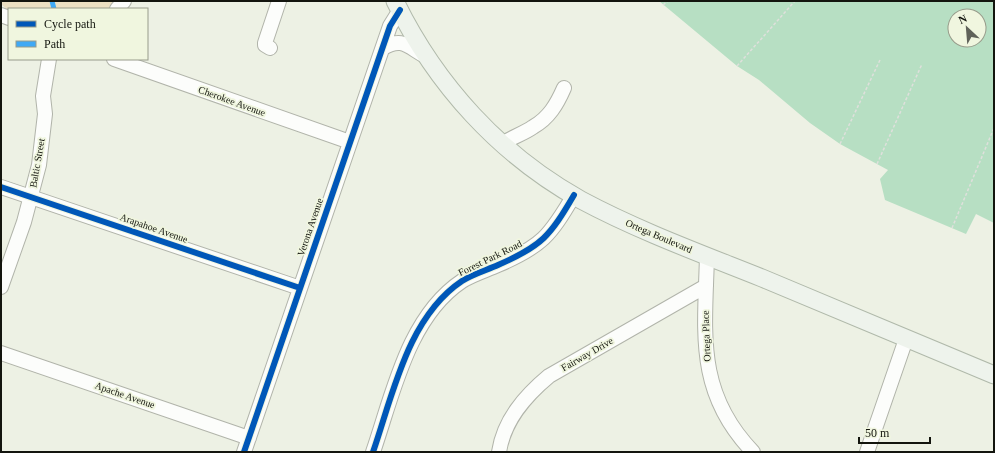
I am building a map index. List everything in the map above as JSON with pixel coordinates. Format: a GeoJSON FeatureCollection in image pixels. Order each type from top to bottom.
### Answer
{"type":"FeatureCollection","features":[{"type":"Feature","properties":{"kind":"main road","name":"Ortega Boulevard"},"geometry":{"type":"LineString","coordinates":[[397,6],[425,56],[461,102],[502,144],[523,162],[574,196],[612,215],[707,256],[994,375]]}},
{"type":"Feature","properties":{"kind":"street"},"geometry":{"type":"LineString","coordinates":[[270,48],[265,45],[265,42],[279,1]]}},
{"type":"Feature","properties":{"kind":"street","name":"Verona Avenue"},"geometry":{"type":"LineString","coordinates":[[244,452],[397,6]]}},
{"type":"Feature","properties":{"kind":"street"},"geometry":{"type":"LineString","coordinates":[[383,48],[392,43],[402,42],[425,56]]}},
{"type":"Feature","properties":{"kind":"street","name":"Baltic Street"},"geometry":{"type":"LineString","coordinates":[[1,288],[31,197],[42,139],[44,114],[43,96],[49,60]]}},
{"type":"Feature","properties":{"kind":"street","name":"Cherokee Avenue"},"geometry":{"type":"LineString","coordinates":[[117,60],[350,142]]}},
{"type":"Feature","properties":{"kind":"street"},"geometry":{"type":"LineString","coordinates":[[502,144],[510,138],[533,128],[548,117],[558,103],[564,88]]}},
{"type":"Feature","properties":{"kind":"street","name":"Arapahoe Avenue"},"geometry":{"type":"LineString","coordinates":[[1,187],[300,288]]}},
{"type":"Feature","properties":{"kind":"street","name":"Forest Park Road"},"geometry":{"type":"LineString","coordinates":[[373,452],[407,352],[416,333],[429,314],[443,297],[463,280],[525,253],[540,243],[556,226],[574,196]]}},
{"type":"Feature","properties":{"kind":"street","name":"Ortega Place"},"geometry":{"type":"LineString","coordinates":[[707,256],[704,328],[709,375],[723,412],[735,431],[752,452]]}},
{"type":"Feature","properties":{"kind":"street","name":"Fairway Drive"},"geometry":{"type":"LineString","coordinates":[[499,452],[505,430],[517,409],[530,392],[550,376],[706,286]]}},
{"type":"Feature","properties":{"kind":"street"},"geometry":{"type":"LineString","coordinates":[[867,452],[906,339]]}},
{"type":"Feature","properties":{"kind":"street","name":"Apache Avenue"},"geometry":{"type":"LineString","coordinates":[[1,353],[249,438]]}},
{"type":"Feature","properties":{"kind":"path"},"geometry":{"type":"LineString","coordinates":[[663,5],[668,1]]}},
{"type":"Feature","properties":{"kind":"path"},"geometry":{"type":"LineString","coordinates":[[737,66],[795,1]]}},
{"type":"Feature","properties":{"kind":"path"},"geometry":{"type":"LineString","coordinates":[[840,144],[880,60]]}},
{"type":"Feature","properties":{"kind":"path"},"geometry":{"type":"LineString","coordinates":[[877,164],[922,64]]}},
{"type":"Feature","properties":{"kind":"path"},"geometry":{"type":"LineString","coordinates":[[952,228],[994,128]]}},
{"type":"Feature","properties":{"kind":"shaded area"},"geometry":{"type":"Polygon","coordinates":[[[1,1],[118,1],[112,8],[8,8],[8,10],[1,4],[1,1]]]}},
{"type":"Feature","properties":{"kind":"shaded area"},"geometry":{"type":"Polygon","coordinates":[[[659,1],[994,1],[994,223],[976,214],[966,234],[885,200],[880,179],[888,170],[840,144],[810,123],[759,80],[737,66],[659,1]]]}},
{"type":"Feature","properties":{"kind":"marked path"},"geometry":{"type":"LineString","coordinates":[[52,1],[54,8]]}},
{"type":"Feature","properties":{"kind":"cycle path"},"geometry":{"type":"LineString","coordinates":[[244,452],[390,26],[400,10]]}},
{"type":"Feature","properties":{"kind":"cycle path"},"geometry":{"type":"LineString","coordinates":[[1,187],[300,288]]}},
{"type":"Feature","properties":{"kind":"cycle path"},"geometry":{"type":"LineString","coordinates":[[373,452],[405,358],[415,336],[428,315],[443,296],[462,281],[525,252],[544,238],[558,221],[574,195]]}}]}
